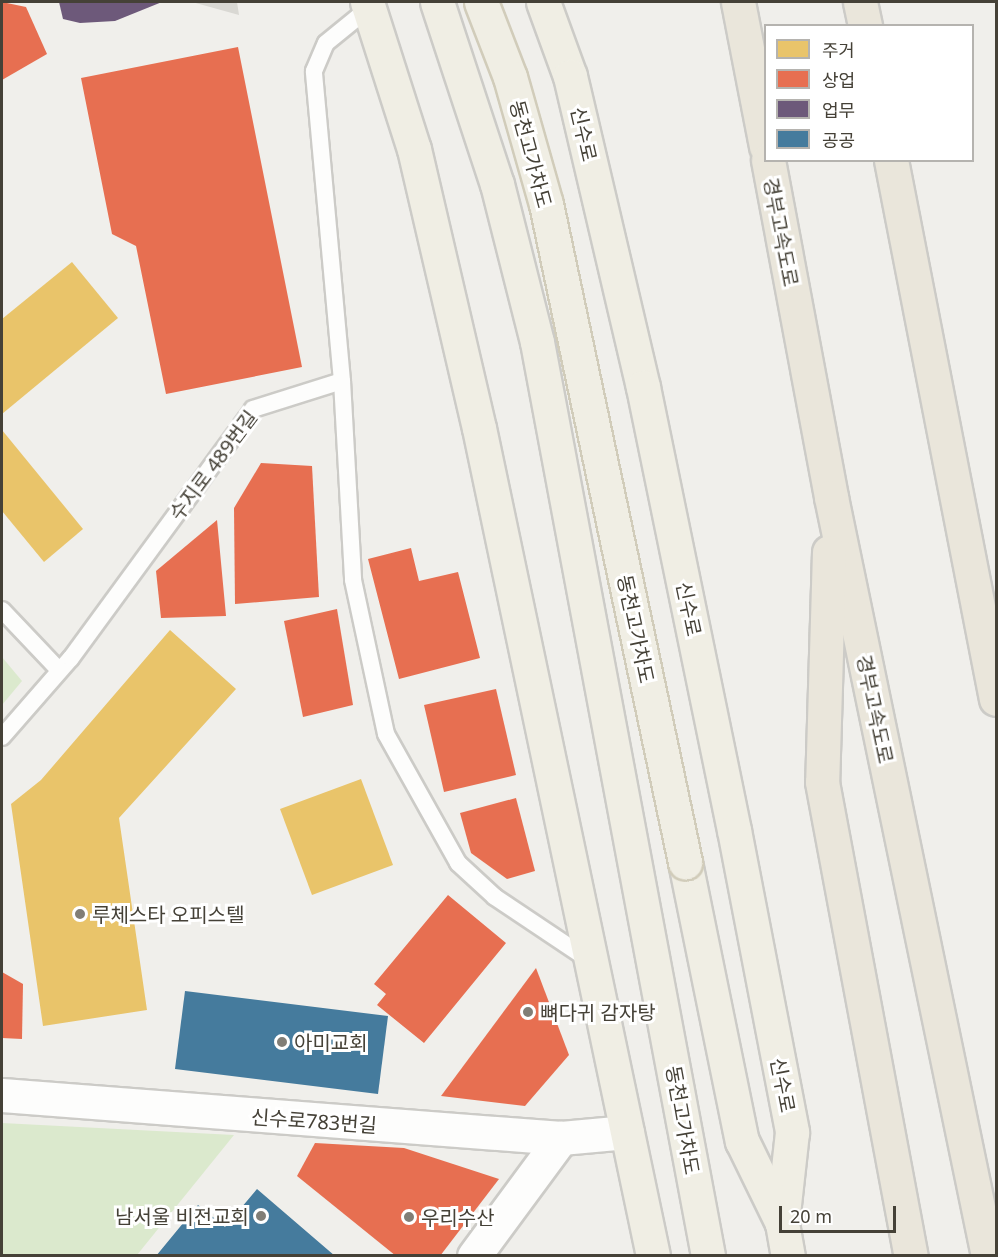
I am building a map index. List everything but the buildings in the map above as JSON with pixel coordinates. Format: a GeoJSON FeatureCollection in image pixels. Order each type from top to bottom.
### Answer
{"type":"FeatureCollection","features":[{"type":"Feature","properties":{"kind":"highway"},"geometry":{"type":"LineString","coordinates":[[738,2],[764,141]]}},
{"type":"Feature","properties":{"kind":"highway"},"geometry":{"type":"LineString","coordinates":[[860,2],[865,24]]}},
{"type":"Feature","properties":{"kind":"highway","name":"경부고속도로"},"geometry":{"type":"LineString","coordinates":[[768,162],[831,497],[988,1256]]}},
{"type":"Feature","properties":{"kind":"highway"},"geometry":{"type":"LineString","coordinates":[[891,162],[996,699]]}},
{"type":"Feature","properties":{"kind":"highway"},"geometry":{"type":"LineString","coordinates":[[831,497],[822,782],[911,1256]]}},
{"type":"Feature","properties":{"kind":"main road","name":"동천고가차도"},"geometry":{"type":"LineString","coordinates":[[437,2],[497,184],[537,342],[638,868],[708,1256]]}},
{"type":"Feature","properties":{"kind":"main road","name":"동천고가차도"},"geometry":{"type":"LineString","coordinates":[[481,2],[510,77],[546,204],[742,1141],[782,1223],[788,1256]]}},
{"type":"Feature","properties":{"kind":"main road","name":"신수로"},"geometry":{"type":"LineString","coordinates":[[543,2],[570,76],[643,387],[734,830],[792,1131],[782,1223]]}},
{"type":"Feature","properties":{"kind":"main road"},"geometry":{"type":"LineString","coordinates":[[368,5],[419,172],[594,963],[653,1256]]}},
{"type":"Feature","properties":{"kind":"street","name":"신수로783번길"},"geometry":{"type":"LineString","coordinates":[[2,1095],[561,1138],[627,1132]]}},
{"type":"Feature","properties":{"kind":"street"},"geometry":{"type":"LineString","coordinates":[[474,1256],[561,1138]]}},
{"type":"Feature","properties":{"kind":"lane"},"geometry":{"type":"LineString","coordinates":[[368,5],[326,43],[314,70],[342,381],[353,580],[386,734],[458,863],[495,897],[594,963]]}},
{"type":"Feature","properties":{"kind":"lane","name":"수지로 489번길"},"geometry":{"type":"LineString","coordinates":[[2,737],[59,670],[253,409],[342,381]]}},
{"type":"Feature","properties":{"kind":"lane"},"geometry":{"type":"LineString","coordinates":[[2,610],[59,670]]}},
{"type":"Feature","properties":{"kind":"green space"},"geometry":{"type":"Polygon","coordinates":[[[2,657],[22,681],[2,705],[2,657]]]}},
{"type":"Feature","properties":{"kind":"green space"},"geometry":{"type":"Polygon","coordinates":[[[2,1123],[234,1135],[137,1255],[2,1255],[2,1123]]]}},
{"type":"Feature","properties":{"kind":"place","name":"루체스타 오피스텔"},"geometry":{"type":"Point","coordinates":[80,914]}},
{"type":"Feature","properties":{"kind":"place","name":"뼈다귀 감자탕"},"geometry":{"type":"Point","coordinates":[528,1012]}},
{"type":"Feature","properties":{"kind":"place","name":"아미교회"},"geometry":{"type":"Point","coordinates":[282,1042]}},
{"type":"Feature","properties":{"kind":"place","name":"남서울 비전교회"},"geometry":{"type":"Point","coordinates":[261,1216]}},
{"type":"Feature","properties":{"kind":"place","name":"우리수산"},"geometry":{"type":"Point","coordinates":[409,1217]}}]}
